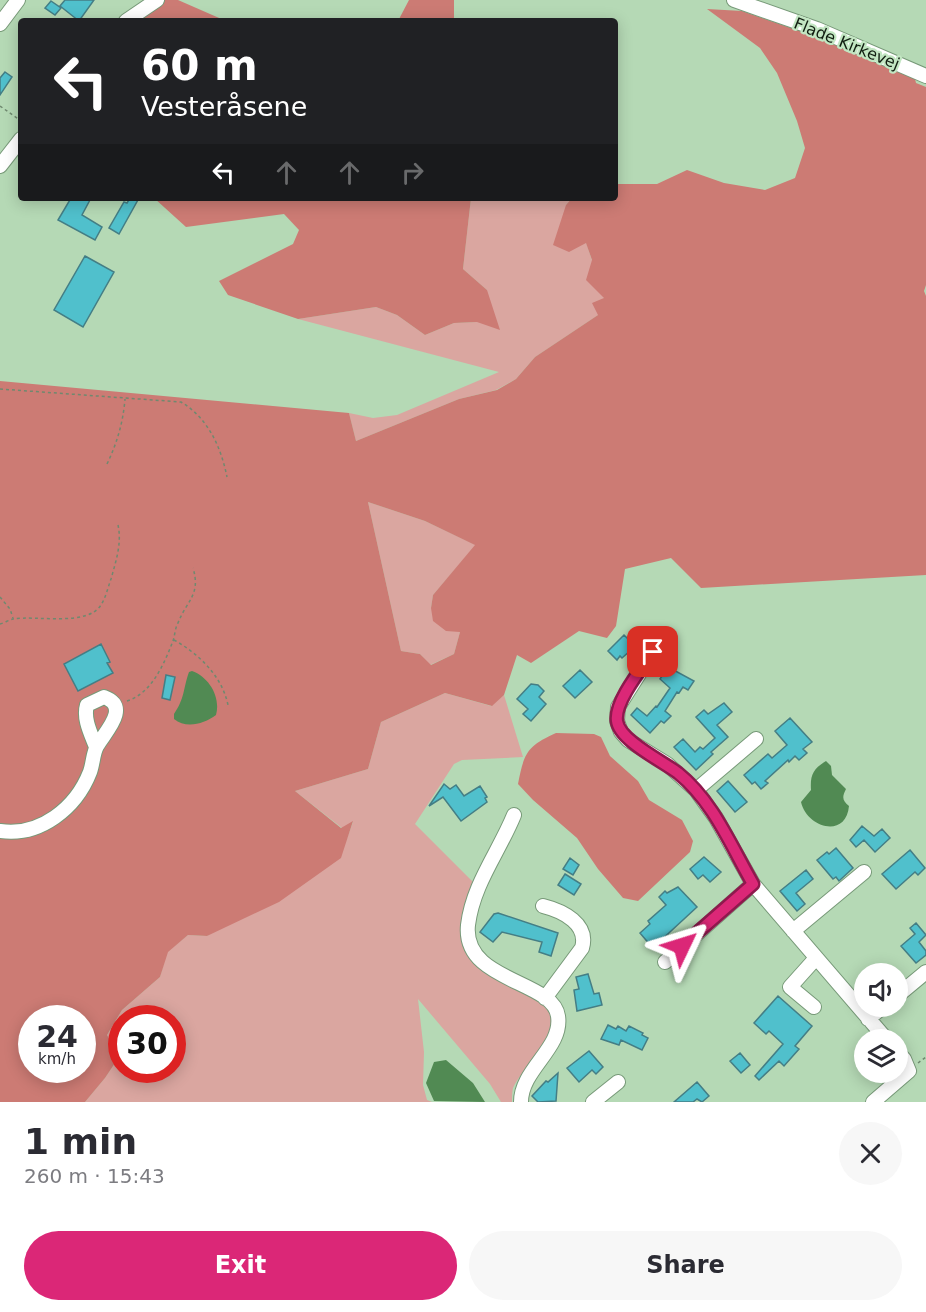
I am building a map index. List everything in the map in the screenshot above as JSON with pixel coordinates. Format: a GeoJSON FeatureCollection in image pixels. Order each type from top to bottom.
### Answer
{"type":"FeatureCollection","features":[{"type":"Feature","properties":{"kind":"street"},"geometry":{"type":"LineString","coordinates":[[0,24],[18,0]]}},
{"type":"Feature","properties":{"kind":"street"},"geometry":{"type":"LineString","coordinates":[[130,18],[157,0]]}},
{"type":"Feature","properties":{"kind":"street","name":"Flade Kirkevej"},"geometry":{"type":"LineString","coordinates":[[734,0],[817,29],[926,76]]}},
{"type":"Feature","properties":{"kind":"street"},"geometry":{"type":"LineString","coordinates":[[0,166],[18,143]]}},
{"type":"Feature","properties":{"kind":"street"},"geometry":{"type":"LineString","coordinates":[[653,652],[618,706],[617,721],[621,732],[628,740],[667,764],[696,790],[716,818],[753,884],[877,1029]]}},
{"type":"Feature","properties":{"kind":"street"},"geometry":{"type":"LineString","coordinates":[[0,831],[25,831],[45,824],[60,814],[82,788],[90,771],[96,747],[111,726],[115,714],[115,705],[104,697],[87,705],[85,712],[96,747]]}},
{"type":"Feature","properties":{"kind":"street"},"geometry":{"type":"LineString","coordinates":[[696,790],[756,739]]}},
{"type":"Feature","properties":{"kind":"street"},"geometry":{"type":"LineString","coordinates":[[514,815],[482,877],[468,925],[469,943],[478,958],[489,967],[545,998],[558,1014],[559,1027],[556,1036],[526,1080],[521,1090],[521,1102]]}},
{"type":"Feature","properties":{"kind":"street"},"geometry":{"type":"LineString","coordinates":[[793,931],[864,872]]}},
{"type":"Feature","properties":{"kind":"street"},"geometry":{"type":"LineString","coordinates":[[665,962],[753,884]]}},
{"type":"Feature","properties":{"kind":"street"},"geometry":{"type":"LineString","coordinates":[[543,906],[559,910],[572,920],[582,931],[585,939],[582,948],[545,998]]}},
{"type":"Feature","properties":{"kind":"street"},"geometry":{"type":"LineString","coordinates":[[814,1007],[790,987],[816,958]]}},
{"type":"Feature","properties":{"kind":"street"},"geometry":{"type":"LineString","coordinates":[[908,987],[926,972]]}},
{"type":"Feature","properties":{"kind":"street"},"geometry":{"type":"LineString","coordinates":[[593,1102],[618,1082]]}},
{"type":"Feature","properties":{"kind":"street"},"geometry":{"type":"LineString","coordinates":[[873,1102],[895,1083]]}},
{"type":"Feature","properties":{"kind":"path"},"geometry":{"type":"LineString","coordinates":[[0,106],[18,119]]}},
{"type":"Feature","properties":{"kind":"path"},"geometry":{"type":"LineString","coordinates":[[0,389],[181,402],[193,409],[217,440],[227,477]]}},
{"type":"Feature","properties":{"kind":"path"},"geometry":{"type":"LineString","coordinates":[[107,464],[122,423],[125,398]]}},
{"type":"Feature","properties":{"kind":"path"},"geometry":{"type":"LineString","coordinates":[[0,624],[13,619],[88,615],[101,606],[117,557],[120,533],[118,525]]}},
{"type":"Feature","properties":{"kind":"path"},"geometry":{"type":"LineString","coordinates":[[115,705],[134,699],[153,683],[173,640],[177,623],[195,592],[196,580],[193,568]]}},
{"type":"Feature","properties":{"kind":"path"},"geometry":{"type":"LineString","coordinates":[[1,598],[10,609],[13,619]]}},
{"type":"Feature","properties":{"kind":"path"},"geometry":{"type":"LineString","coordinates":[[173,640],[188,648],[206,664],[226,694],[228,705]]}},
{"type":"Feature","properties":{"kind":"shaded area"},"geometry":{"type":"Polygon","coordinates":[[[164,0],[178,0],[219,18],[139,18],[164,0]]]}},
{"type":"Feature","properties":{"kind":"shaded area"},"geometry":{"type":"Polygon","coordinates":[[[409,0],[454,0],[454,18],[400,18],[409,0]]]}},
{"type":"Feature","properties":{"kind":"shaded area"},"geometry":{"type":"Polygon","coordinates":[[[707,9],[742,11],[814,36],[914,75],[916,83],[926,87],[926,285],[924,291],[926,296],[926,575],[701,588],[671,558],[625,569],[616,626],[607,638],[579,631],[531,663],[517,655],[504,695],[492,706],[445,693],[381,722],[368,769],[295,791],[341,828],[353,821],[341,858],[279,902],[207,936],[188,935],[168,952],[160,977],[128,1005],[108,1005],[108,1074],[85,1102],[0,1102],[0,381],[349,413],[356,441],[459,399],[497,390],[516,379],[535,357],[598,315],[592,303],[604,298],[586,280],[592,260],[586,243],[569,252],[553,245],[566,205],[569,201],[618,201],[618,184],[657,184],[687,170],[724,183],[765,190],[795,178],[805,148],[797,121],[777,73],[760,48],[707,9]],[[368,502],[401,651],[420,654],[431,665],[454,654],[460,632],[446,631],[433,621],[431,608],[433,595],[475,545],[425,521],[368,502]]]}},
{"type":"Feature","properties":{"kind":"shaded area"},"geometry":{"type":"Polygon","coordinates":[[[157,201],[471,201],[463,269],[487,290],[500,330],[477,322],[454,323],[425,335],[397,315],[376,307],[298,319],[228,295],[219,281],[293,244],[299,230],[284,214],[186,227],[157,201]]]}},
{"type":"Feature","properties":{"kind":"shaded area"},"geometry":{"type":"Polygon","coordinates":[[[471,201],[569,201],[566,205],[586,242],[604,298],[598,315],[535,357],[516,379],[496,390],[459,399],[356,441],[349,413],[373,418],[397,415],[499,372],[298,319],[376,307],[397,315],[425,335],[454,323],[477,322],[487,290],[463,269],[471,201]]]}},
{"type":"Feature","properties":{"kind":"shaded area"},"geometry":{"type":"Polygon","coordinates":[[[368,502],[425,521],[476,545],[433,595],[431,608],[460,632],[454,654],[430,665],[420,654],[401,651],[368,502]]]}},
{"type":"Feature","properties":{"kind":"shaded area"},"geometry":{"type":"Polygon","coordinates":[[[192,671],[204,678],[212,688],[217,708],[216,715],[201,723],[189,725],[174,719],[174,714],[182,698],[189,672],[192,671]]]}},
{"type":"Feature","properties":{"kind":"shaded area"},"geometry":{"type":"Polygon","coordinates":[[[445,693],[491,706],[504,695],[523,757],[462,760],[454,764],[415,824],[475,884],[464,939],[473,960],[509,985],[544,1002],[550,1013],[551,1024],[548,1035],[513,1088],[512,1102],[501,1102],[490,1084],[418,999],[424,1052],[423,1085],[427,1100],[432,1102],[85,1102],[108,1074],[108,1083],[186,1083],[186,1005],[128,1005],[160,977],[167,952],[188,935],[207,936],[346,841],[353,822],[342,828],[295,791],[368,769],[381,722],[445,693]]]}},
{"type":"Feature","properties":{"kind":"shaded area"},"geometry":{"type":"Polygon","coordinates":[[[556,733],[594,734],[601,737],[610,756],[638,781],[649,800],[682,820],[693,841],[690,852],[638,901],[623,898],[598,869],[577,838],[518,784],[522,765],[528,752],[539,742],[556,733]]]}},
{"type":"Feature","properties":{"kind":"shaded area"},"geometry":{"type":"Polygon","coordinates":[[[826,761],[831,766],[832,775],[846,789],[843,798],[849,806],[841,823],[834,826],[826,826],[811,818],[801,802],[811,790],[813,773],[826,761]]]}},
{"type":"Feature","properties":{"kind":"shaded area"},"geometry":{"type":"Polygon","coordinates":[[[446,1060],[473,1083],[485,1102],[434,1101],[426,1083],[434,1062],[446,1060]]]}},
{"type":"Feature","properties":{"kind":"building"},"geometry":{"type":"Polygon","coordinates":[[[65,0],[94,0],[81,18],[75,18],[60,6],[65,0]]]}},
{"type":"Feature","properties":{"kind":"building"},"geometry":{"type":"Polygon","coordinates":[[[51,1],[61,8],[55,15],[45,8],[51,1]]]}},
{"type":"Feature","properties":{"kind":"building"},"geometry":{"type":"Polygon","coordinates":[[[5,72],[12,77],[0,95],[0,78],[5,72]]]}},
{"type":"Feature","properties":{"kind":"building"},"geometry":{"type":"Polygon","coordinates":[[[69,201],[89,201],[82,215],[102,227],[95,240],[58,220],[69,201]]]}},
{"type":"Feature","properties":{"kind":"building"},"geometry":{"type":"Polygon","coordinates":[[[137,201],[119,234],[109,228],[124,202],[137,201]]]}},
{"type":"Feature","properties":{"kind":"building"},"geometry":{"type":"Polygon","coordinates":[[[85,256],[114,272],[83,327],[54,310],[85,256]]]}},
{"type":"Feature","properties":{"kind":"building"},"geometry":{"type":"Polygon","coordinates":[[[624,635],[633,644],[629,648],[631,650],[617,660],[608,651],[624,635]]]}},
{"type":"Feature","properties":{"kind":"building"},"geometry":{"type":"Polygon","coordinates":[[[101,644],[113,673],[78,691],[64,664],[101,644]]]}},
{"type":"Feature","properties":{"kind":"building"},"geometry":{"type":"Polygon","coordinates":[[[668,667],[694,681],[688,690],[683,687],[679,693],[677,692],[665,711],[671,716],[664,723],[661,721],[650,733],[631,715],[637,708],[647,716],[657,707],[670,688],[660,679],[668,667]]]}},
{"type":"Feature","properties":{"kind":"building"},"geometry":{"type":"Polygon","coordinates":[[[580,670],[592,682],[575,698],[563,686],[580,670]]]}},
{"type":"Feature","properties":{"kind":"building"},"geometry":{"type":"Polygon","coordinates":[[[166,675],[175,677],[170,700],[162,698],[166,675]]]}},
{"type":"Feature","properties":{"kind":"building"},"geometry":{"type":"Polygon","coordinates":[[[531,684],[538,685],[544,691],[539,697],[546,704],[531,721],[523,714],[528,709],[517,699],[531,684]]]}},
{"type":"Feature","properties":{"kind":"building"},"geometry":{"type":"Polygon","coordinates":[[[724,703],[732,712],[717,725],[728,737],[696,770],[674,747],[683,739],[695,752],[700,747],[703,749],[715,738],[696,717],[704,710],[708,714],[724,703]]]}},
{"type":"Feature","properties":{"kind":"building"},"geometry":{"type":"Polygon","coordinates":[[[790,718],[812,742],[803,749],[807,753],[799,760],[795,756],[789,762],[788,760],[765,781],[768,783],[761,789],[755,782],[752,784],[744,775],[768,754],[772,758],[787,745],[775,731],[790,718]]]}},
{"type":"Feature","properties":{"kind":"building"},"geometry":{"type":"Polygon","coordinates":[[[728,781],[747,802],[735,812],[717,791],[728,781]]]}},
{"type":"Feature","properties":{"kind":"building"},"geometry":{"type":"Polygon","coordinates":[[[444,784],[450,789],[456,785],[464,796],[480,786],[487,797],[485,798],[487,802],[461,821],[443,797],[429,806],[444,784]]]}},
{"type":"Feature","properties":{"kind":"building"},"geometry":{"type":"Polygon","coordinates":[[[862,826],[874,836],[882,829],[890,838],[875,852],[864,840],[856,847],[850,840],[862,826]]]}},
{"type":"Feature","properties":{"kind":"building"},"geometry":{"type":"Polygon","coordinates":[[[836,848],[853,868],[839,881],[836,877],[833,879],[817,860],[836,848]]]}},
{"type":"Feature","properties":{"kind":"building"},"geometry":{"type":"Polygon","coordinates":[[[910,850],[925,868],[918,875],[915,872],[896,889],[882,874],[910,850]]]}},
{"type":"Feature","properties":{"kind":"building"},"geometry":{"type":"Polygon","coordinates":[[[704,857],[721,872],[710,882],[703,875],[698,879],[690,869],[704,857]]]}},
{"type":"Feature","properties":{"kind":"building"},"geometry":{"type":"Polygon","coordinates":[[[570,858],[579,865],[573,875],[563,869],[570,858]]]}},
{"type":"Feature","properties":{"kind":"building"},"geometry":{"type":"Polygon","coordinates":[[[806,870],[813,879],[796,893],[805,904],[797,911],[780,891],[806,870]]]}},
{"type":"Feature","properties":{"kind":"building"},"geometry":{"type":"Polygon","coordinates":[[[565,874],[581,884],[574,895],[558,885],[565,874]]]}},
{"type":"Feature","properties":{"kind":"building"},"geometry":{"type":"Polygon","coordinates":[[[678,887],[697,907],[658,943],[657,941],[651,946],[640,933],[650,924],[648,921],[666,905],[659,897],[665,891],[667,893],[678,887]]]}},
{"type":"Feature","properties":{"kind":"building"},"geometry":{"type":"Polygon","coordinates":[[[498,913],[558,933],[551,956],[539,952],[542,942],[502,932],[493,942],[480,932],[494,914],[498,913]]]}},
{"type":"Feature","properties":{"kind":"building"},"geometry":{"type":"Polygon","coordinates":[[[916,923],[926,935],[919,942],[926,951],[926,955],[916,963],[901,946],[915,934],[910,928],[916,923]]]}},
{"type":"Feature","properties":{"kind":"building"},"geometry":{"type":"Polygon","coordinates":[[[588,974],[594,994],[599,993],[602,1005],[577,1011],[574,990],[579,989],[576,977],[588,974]]]}},
{"type":"Feature","properties":{"kind":"building"},"geometry":{"type":"Polygon","coordinates":[[[778,996],[812,1026],[795,1046],[799,1049],[784,1066],[779,1061],[759,1080],[755,1076],[783,1044],[769,1031],[766,1034],[754,1023],[778,996]]]}},
{"type":"Feature","properties":{"kind":"building"},"geometry":{"type":"Polygon","coordinates":[[[608,1025],[616,1029],[618,1026],[626,1031],[629,1026],[643,1033],[642,1035],[648,1038],[642,1050],[621,1040],[619,1045],[601,1039],[608,1025]]]}},
{"type":"Feature","properties":{"kind":"building"},"geometry":{"type":"Polygon","coordinates":[[[589,1051],[603,1067],[596,1074],[592,1070],[579,1082],[567,1068],[589,1051]]]}},
{"type":"Feature","properties":{"kind":"building"},"geometry":{"type":"Polygon","coordinates":[[[740,1053],[750,1065],[741,1073],[730,1061],[740,1053]]]}},
{"type":"Feature","properties":{"kind":"building"},"geometry":{"type":"Polygon","coordinates":[[[558,1073],[556,1101],[538,1102],[532,1096],[546,1081],[548,1082],[558,1073]]]}},
{"type":"Feature","properties":{"kind":"building"},"geometry":{"type":"Polygon","coordinates":[[[697,1082],[709,1096],[702,1102],[697,1099],[693,1102],[674,1102],[697,1082]]]}},
{"type":"Feature","properties":{"kind":"route"},"geometry":{"type":"LineString","coordinates":[[653,652],[618,706],[617,721],[621,732],[628,740],[667,764],[696,790],[716,818],[753,884],[682,946]]}}]}
